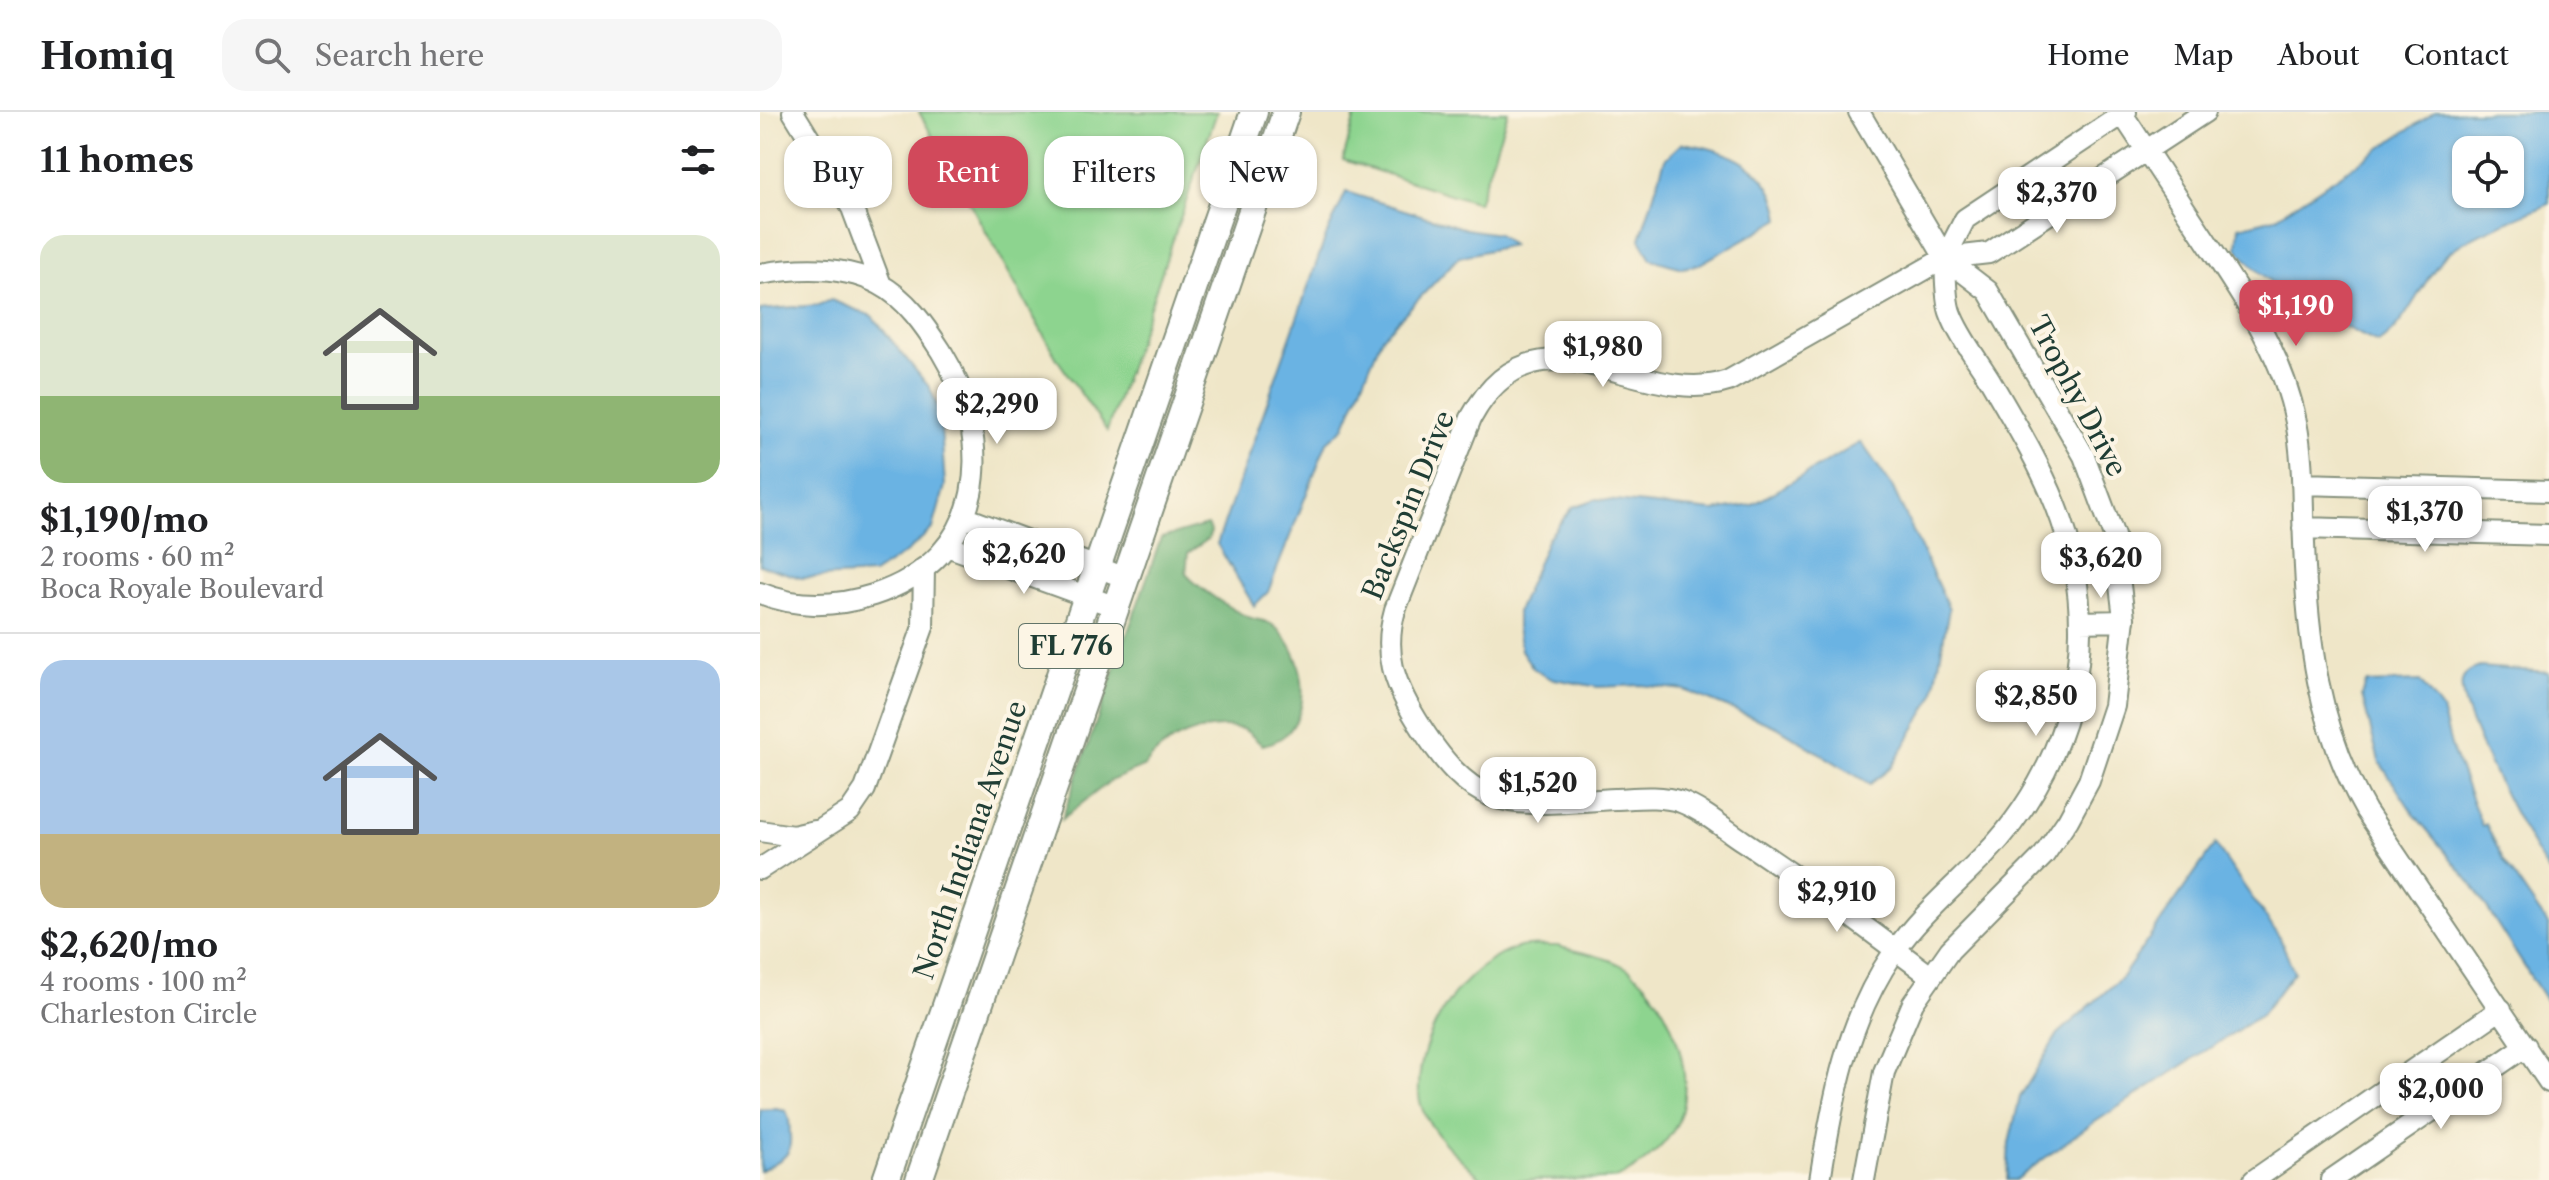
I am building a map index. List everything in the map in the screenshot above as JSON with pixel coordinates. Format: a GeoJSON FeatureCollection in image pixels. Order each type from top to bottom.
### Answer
{"type":"FeatureCollection","features":[{"type":"Feature","properties":{"kind":"main road","name":"North Indiana Avenue"},"geometry":{"type":"LineString","coordinates":[[886,1180],[1254,112]]}},
{"type":"Feature","properties":{"kind":"main road","name":"FL 776"},"geometry":{"type":"LineString","coordinates":[[919,1180],[1286,112]]}},
{"type":"Feature","properties":{"kind":"street"},"geometry":{"type":"LineString","coordinates":[[793,112],[852,208],[881,285]]}},
{"type":"Feature","properties":{"kind":"street","name":"Trophy Drive"},"geometry":{"type":"LineString","coordinates":[[1859,112],[1945,258],[1988,291],[2084,456],[2114,536],[2124,621],[2121,665],[2112,716],[2080,800],[2031,870],[1929,975],[1903,1024],[1884,1072],[1864,1180]]}},
{"type":"Feature","properties":{"kind":"street","name":"Backspin Drive"},"geometry":{"type":"LineString","coordinates":[[1929,975],[1769,858],[1682,803],[1655,798],[1518,802],[1494,797],[1467,785],[1438,754],[1402,697],[1393,674],[1389,642],[1395,610],[1471,418],[1486,395],[1505,379],[1546,361],[1573,359],[1677,387],[1719,384],[1945,258],[1989,253],[2205,112]]}},
{"type":"Feature","properties":{"kind":"street"},"geometry":{"type":"LineString","coordinates":[[1945,258],[1965,219],[2124,113],[2261,325],[2280,368],[2296,420],[2313,668],[2326,722],[2342,765],[2366,811],[2549,1082]]}},
{"type":"Feature","properties":{"kind":"street","name":"Trophy Drive"},"geometry":{"type":"LineString","coordinates":[[1820,1180],[1834,1095],[1848,1043],[1869,995],[1896,950],[1932,907],[2003,836],[2034,792],[2057,745],[2071,702],[2080,622],[2077,576],[2066,527],[2036,458],[1950,312],[1945,258]]}},
{"type":"Feature","properties":{"kind":"street"},"geometry":{"type":"LineString","coordinates":[[760,274],[824,270],[847,272],[881,285],[927,329],[966,396],[975,435],[972,491],[964,517],[947,546],[924,568],[884,591],[839,603],[804,605],[760,593]]}},
{"type":"Feature","properties":{"kind":"street"},"geometry":{"type":"LineString","coordinates":[[2302,484],[2549,491]]}},
{"type":"Feature","properties":{"kind":"street"},"geometry":{"type":"LineString","coordinates":[[964,517],[1126,578]]}},
{"type":"Feature","properties":{"kind":"street"},"geometry":{"type":"LineString","coordinates":[[2303,528],[2549,535]]}},
{"type":"Feature","properties":{"kind":"street"},"geometry":{"type":"LineString","coordinates":[[947,546],[1116,607]]}},
{"type":"Feature","properties":{"kind":"street"},"geometry":{"type":"LineString","coordinates":[[760,869],[836,822],[850,811],[865,789],[923,627],[924,568]]}},
{"type":"Feature","properties":{"kind":"street"},"geometry":{"type":"LineString","coordinates":[[2080,622],[2124,621]]}},
{"type":"Feature","properties":{"kind":"street"},"geometry":{"type":"LineString","coordinates":[[760,831],[777,835],[804,834],[836,822]]}},
{"type":"Feature","properties":{"kind":"street"},"geometry":{"type":"LineString","coordinates":[[2254,1180],[2501,1009]]}},
{"type":"Feature","properties":{"kind":"street"},"geometry":{"type":"LineString","coordinates":[[2331,1180],[2526,1046]]}},
{"type":"Feature","properties":{"kind":"green space"},"geometry":{"type":"Polygon","coordinates":[[[919,112],[1217,112],[1209,136],[1200,136],[1200,161],[1184,208],[1184,136],[1044,136],[1044,208],[1184,208],[1107,431],[1057,359],[973,208],[1028,208],[1028,136],[932,136],[919,112]]]}},
{"type":"Feature","properties":{"kind":"green space"},"geometry":{"type":"Polygon","coordinates":[[[1356,112],[1508,112],[1478,203],[1343,160],[1356,112]]]}},
{"type":"Feature","properties":{"kind":"green space"},"geometry":{"type":"Polygon","coordinates":[[[1207,525],[1211,532],[1208,539],[1188,553],[1186,574],[1217,599],[1244,615],[1271,624],[1286,639],[1301,674],[1300,711],[1293,727],[1280,738],[1262,745],[1242,729],[1229,727],[1188,734],[1163,747],[1145,766],[1110,781],[1062,819],[1161,538],[1207,525]]]}},
{"type":"Feature","properties":{"kind":"green space"},"geometry":{"type":"Polygon","coordinates":[[[1557,946],[1614,962],[1631,971],[1659,1002],[1678,1045],[1683,1069],[1681,1112],[1673,1131],[1662,1145],[1641,1164],[1618,1178],[1484,1180],[1444,1142],[1426,1118],[1419,1094],[1420,1071],[1426,1048],[1447,1004],[1480,968],[1499,955],[1520,947],[1557,946]]]}},
{"type":"Feature","properties":{"kind":"water"},"geometry":{"type":"Polygon","coordinates":[[[2435,112],[2549,112],[2549,204],[2454,248],[2436,267],[2398,325],[2378,343],[2320,315],[2267,279],[2237,248],[2239,227],[2275,218],[2435,112]]]}},
{"type":"Feature","properties":{"kind":"water"},"geometry":{"type":"Polygon","coordinates":[[[1682,143],[1716,150],[1746,164],[1769,186],[1780,219],[1698,265],[1682,268],[1651,259],[1640,239],[1665,159],[1682,143]]]}},
{"type":"Feature","properties":{"kind":"water"},"geometry":{"type":"Polygon","coordinates":[[[1346,192],[1466,229],[1498,234],[1512,245],[1459,257],[1382,337],[1344,428],[1327,442],[1268,592],[1254,606],[1217,544],[1326,236],[1346,192]]]}},
{"type":"Feature","properties":{"kind":"water"},"geometry":{"type":"Polygon","coordinates":[[[831,300],[872,316],[930,388],[940,412],[945,486],[933,528],[908,551],[873,574],[801,578],[760,565],[760,310],[818,305],[831,300]]]}},
{"type":"Feature","properties":{"kind":"water"},"geometry":{"type":"Polygon","coordinates":[[[1861,442],[1893,488],[1949,609],[1933,697],[1892,767],[1870,784],[1777,727],[1684,690],[1641,685],[1598,687],[1549,678],[1533,668],[1521,650],[1517,612],[1548,538],[1573,507],[1596,499],[1713,511],[1752,505],[1861,442]]]}},
{"type":"Feature","properties":{"kind":"water"},"geometry":{"type":"Polygon","coordinates":[[[2480,667],[2549,672],[2549,872],[2512,807],[2470,719],[2462,682],[2469,672],[2480,667]]]}},
{"type":"Feature","properties":{"kind":"water"},"geometry":{"type":"Polygon","coordinates":[[[2420,681],[2442,710],[2452,749],[2482,826],[2486,824],[2503,859],[2549,926],[2549,1005],[2471,883],[2413,813],[2379,761],[2362,696],[2366,683],[2420,681]]]}},
{"type":"Feature","properties":{"kind":"water"},"geometry":{"type":"Polygon","coordinates":[[[2215,844],[2280,938],[2294,972],[2261,1015],[2084,1129],[2015,1180],[2007,1180],[2009,1143],[2020,1097],[2058,1034],[2122,977],[2215,844]]]}},
{"type":"Feature","properties":{"kind":"water"},"geometry":{"type":"Polygon","coordinates":[[[760,1110],[786,1111],[789,1118],[789,1150],[760,1171],[760,1110]]]}}]}
